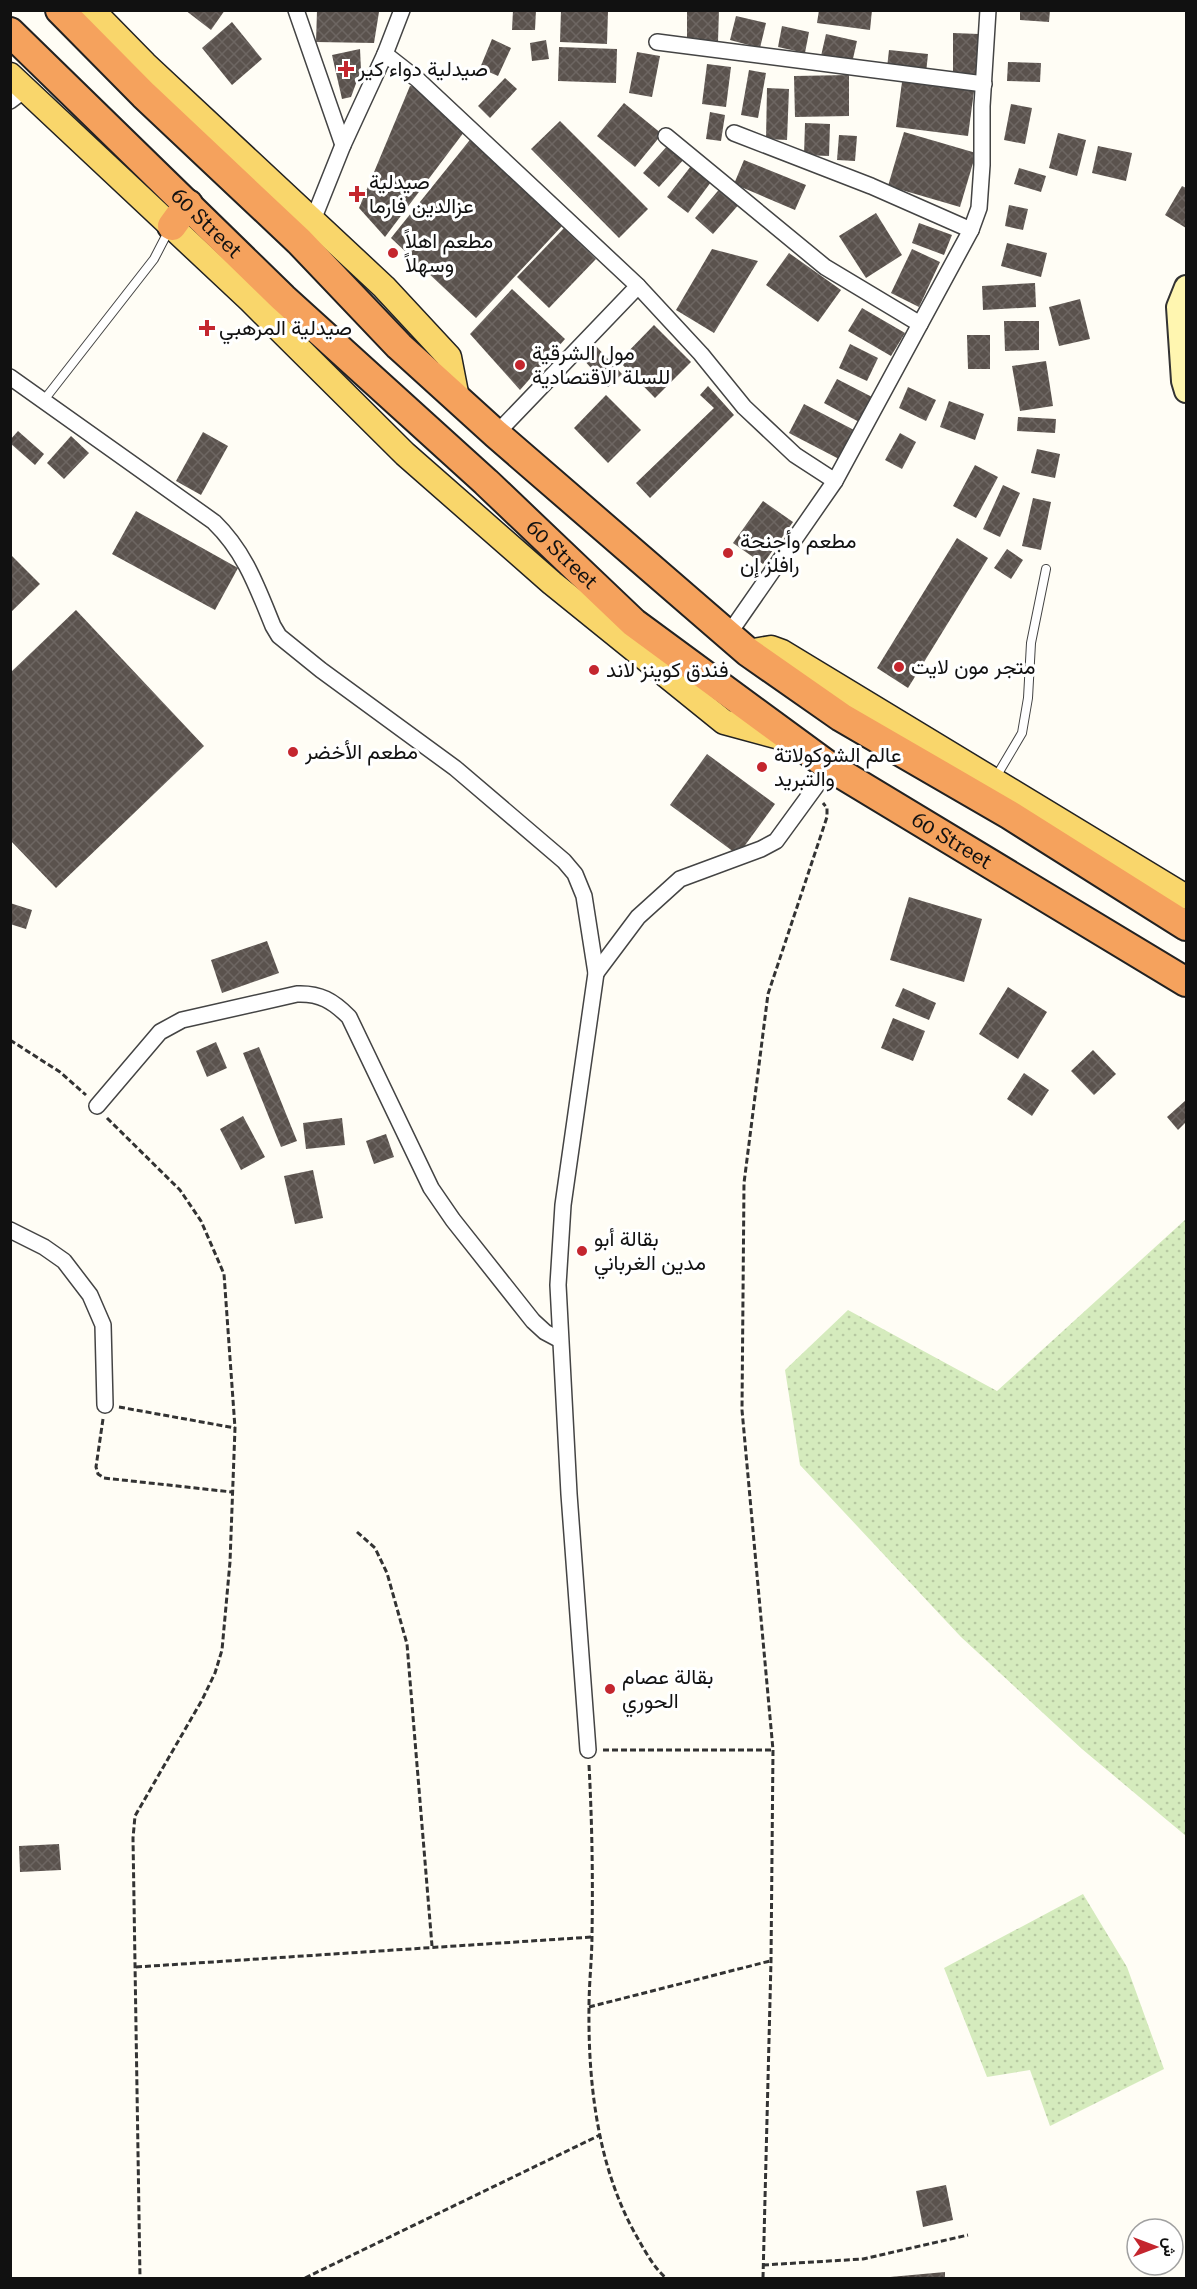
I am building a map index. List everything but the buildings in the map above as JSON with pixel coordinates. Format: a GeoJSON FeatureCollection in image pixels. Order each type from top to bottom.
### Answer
{"type":"FeatureCollection","features":[{"type":"Feature","properties":{"kind":"highway"},"geometry":{"type":"LineString","coordinates":[[60,10],[144,95],[299,241],[399,346],[496,434],[738,644],[841,717],[1016,806],[1186,926]]}},
{"type":"Feature","properties":{"kind":"highway","name":"60 Street"},"geometry":{"type":"LineString","coordinates":[[10,32],[180,215],[273,306],[486,482],[634,623],[830,767],[1186,982]]}},
{"type":"Feature","properties":{"kind":"main road"},"geometry":{"type":"LineString","coordinates":[[92,10],[145,64],[384,287],[448,357],[457,398]]}},
{"type":"Feature","properties":{"kind":"main road"},"geometry":{"type":"LineString","coordinates":[[16,88],[180,215]]}},
{"type":"Feature","properties":{"kind":"main road"},"geometry":{"type":"LineString","coordinates":[[738,644],[771,648],[782,652],[993,780],[1016,806],[1186,897]]}},
{"type":"Feature","properties":{"kind":"street"},"geometry":{"type":"LineString","coordinates":[[296,10],[343,145]]}},
{"type":"Feature","properties":{"kind":"street"},"geometry":{"type":"LineString","coordinates":[[313,220],[402,10]]}},
{"type":"Feature","properties":{"kind":"street"},"geometry":{"type":"LineString","coordinates":[[738,644],[835,481],[971,230],[979,208],[988,10]]}},
{"type":"Feature","properties":{"kind":"street"},"geometry":{"type":"LineString","coordinates":[[657,42],[984,84]]}},
{"type":"Feature","properties":{"kind":"street"},"geometry":{"type":"LineString","coordinates":[[385,54],[417,79],[638,286],[701,354],[744,407],[795,455],[835,481]]}},
{"type":"Feature","properties":{"kind":"street"},"geometry":{"type":"LineString","coordinates":[[734,133],[871,186],[971,230]]}},
{"type":"Feature","properties":{"kind":"street"},"geometry":{"type":"LineString","coordinates":[[666,136],[825,267],[920,324]]}},
{"type":"Feature","properties":{"kind":"street"},"geometry":{"type":"LineString","coordinates":[[496,434],[638,286]]}},
{"type":"Feature","properties":{"kind":"street"},"geometry":{"type":"LineString","coordinates":[[1186,287],[1178,307],[1183,381],[1186,392]]}},
{"type":"Feature","properties":{"kind":"street"},"geometry":{"type":"LineString","coordinates":[[10,377],[214,522],[230,538],[246,562],[279,636],[321,670],[455,768],[564,861],[575,874],[584,896],[596,973],[562,1216],[558,1285],[569,1494],[588,1750]]}},
{"type":"Feature","properties":{"kind":"street"},"geometry":{"type":"LineString","coordinates":[[596,973],[638,916],[680,879],[761,849],[776,841],[830,767]]}},
{"type":"Feature","properties":{"kind":"street"},"geometry":{"type":"LineString","coordinates":[[97,1106],[160,1032],[182,1020],[297,994],[311,993],[325,997],[349,1017],[431,1188],[453,1220],[533,1321],[544,1332],[560,1340]]}},
{"type":"Feature","properties":{"kind":"street"},"geometry":{"type":"LineString","coordinates":[[10,1230],[44,1247],[64,1262],[90,1294],[103,1325],[105,1405]]}},
{"type":"Feature","properties":{"kind":"lane"},"geometry":{"type":"LineString","coordinates":[[44,400],[154,259],[180,215]]}},
{"type":"Feature","properties":{"kind":"lane"},"geometry":{"type":"LineString","coordinates":[[993,780],[1022,733],[1028,698],[1031,643],[1046,569]]}},
{"type":"Feature","properties":{"kind":"path"},"geometry":{"type":"LineString","coordinates":[[763,2278],[771,1961],[773,1750],[742,1410],[744,1183],[768,994],[827,817],[827,808],[813,791]]}},
{"type":"Feature","properties":{"kind":"path"},"geometry":{"type":"LineString","coordinates":[[10,1040],[60,1072],[180,1190],[201,1221],[224,1274],[235,1428],[230,1562],[222,1650],[215,1673],[135,1816],[132,1856],[140,2278]]}},
{"type":"Feature","properties":{"kind":"path"},"geometry":{"type":"LineString","coordinates":[[232,1492],[104,1478],[98,1474],[96,1467],[105,1405],[235,1428]]}},
{"type":"Feature","properties":{"kind":"path"},"geometry":{"type":"LineString","coordinates":[[357,1532],[375,1548],[387,1573],[407,1644],[432,1946]]}},
{"type":"Feature","properties":{"kind":"path"},"geometry":{"type":"LineString","coordinates":[[666,2278],[643,2247],[628,2221],[615,2189],[600,2135],[592,2083],[589,2007],[592,1937],[592,1826],[588,1750],[773,1750]]}},
{"type":"Feature","properties":{"kind":"path"},"geometry":{"type":"LineString","coordinates":[[135,1966],[592,1937]]}},
{"type":"Feature","properties":{"kind":"path"},"geometry":{"type":"LineString","coordinates":[[589,2007],[771,1961]]}},
{"type":"Feature","properties":{"kind":"path"},"geometry":{"type":"LineString","coordinates":[[304,2278],[600,2135]]}},
{"type":"Feature","properties":{"kind":"path"},"geometry":{"type":"LineString","coordinates":[[763,2265],[863,2259],[968,2235]]}},
{"type":"Feature","properties":{"kind":"path"},"geometry":{"type":"LineString","coordinates":[[318,2272],[321,2278]]}},
{"type":"Feature","properties":{"kind":"green space"},"geometry":{"type":"Polygon","coordinates":[[[1186,1219],[1186,1836],[1082,1749],[961,1637],[800,1465],[785,1370],[848,1310],[997,1391],[1186,1219]]]}},
{"type":"Feature","properties":{"kind":"green space"},"geometry":{"type":"Polygon","coordinates":[[[1083,1894],[1127,1967],[1164,2069],[1050,2126],[1030,2070],[987,2077],[944,1968],[1083,1894]]]}},
{"type":"Feature","properties":{"kind":"place","name":"صيدلية دواء كير"},"geometry":{"type":"Point","coordinates":[346,69]}},
{"type":"Feature","properties":{"kind":"place","name":"صيدلية عزالدين فارما"},"geometry":{"type":"Point","coordinates":[357,194]}},
{"type":"Feature","properties":{"kind":"place","name":"مطعم اهلاً وسهلاً"},"geometry":{"type":"Point","coordinates":[393,253]}},
{"type":"Feature","properties":{"kind":"place","name":"صيدلية المرهبي"},"geometry":{"type":"Point","coordinates":[207,328]}},
{"type":"Feature","properties":{"kind":"place","name":"مول الشرقية للسلة الاقتصادية"},"geometry":{"type":"Point","coordinates":[520,365]}},
{"type":"Feature","properties":{"kind":"place","name":"مطعم وأجنحة رافلز إن"},"geometry":{"type":"Point","coordinates":[728,553]}},
{"type":"Feature","properties":{"kind":"place","name":"متجر مون لايت"},"geometry":{"type":"Point","coordinates":[899,667]}},
{"type":"Feature","properties":{"kind":"place","name":"فندق كوينز لاند"},"geometry":{"type":"Point","coordinates":[594,670]}},
{"type":"Feature","properties":{"kind":"place","name":"مطعم الأخضر"},"geometry":{"type":"Point","coordinates":[293,752]}},
{"type":"Feature","properties":{"kind":"place","name":"عالم الشوكولاتة والتبريد"},"geometry":{"type":"Point","coordinates":[762,767]}},
{"type":"Feature","properties":{"kind":"place","name":"بقالة أبو مدين الغرباني"},"geometry":{"type":"Point","coordinates":[582,1251]}},
{"type":"Feature","properties":{"kind":"place","name":"بقالة عصام الحوري"},"geometry":{"type":"Point","coordinates":[610,1689]}}]}
